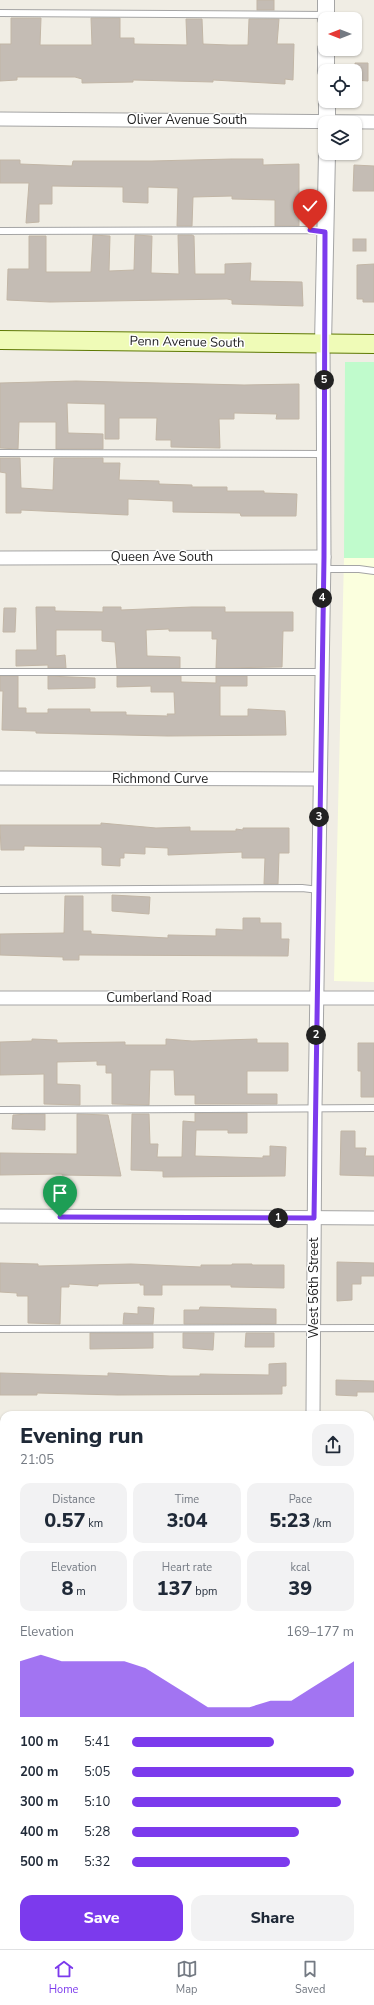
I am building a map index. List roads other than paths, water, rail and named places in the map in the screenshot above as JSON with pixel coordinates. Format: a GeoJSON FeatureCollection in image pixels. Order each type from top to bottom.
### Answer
{"type":"FeatureCollection","features":[{"type":"Feature","properties":{"kind":"main road","name":"Penn Avenue South"},"geometry":{"type":"LineString","coordinates":[[0,340],[374,344]]}},
{"type":"Feature","properties":{"kind":"street","name":"Oliver Avenue South"},"geometry":{"type":"LineString","coordinates":[[0,119],[318,122]]}},
{"type":"Feature","properties":{"kind":"street","name":"Oliver Avenue South"},"geometry":{"type":"LineString","coordinates":[[362,122],[374,122]]}},
{"type":"Feature","properties":{"kind":"street","name":"West 56th Street"},"geometry":{"type":"LineString","coordinates":[[313,1411],[315,1108],[323,563],[323,344],[327,160]]}},
{"type":"Feature","properties":{"kind":"street","name":"Queen Ave South"},"geometry":{"type":"LineString","coordinates":[[0,558],[323,563]]}},
{"type":"Feature","properties":{"kind":"street","name":"Richmond Curve"},"geometry":{"type":"LineString","coordinates":[[0,778],[320,779]]}},
{"type":"Feature","properties":{"kind":"street","name":"Cumberland Road"},"geometry":{"type":"LineString","coordinates":[[0,998],[374,998]]}},
{"type":"Feature","properties":{"kind":"street"},"geometry":{"type":"LineString","coordinates":[[0,1216],[374,1218]]}},
{"type":"Feature","properties":{"kind":"lane"},"geometry":{"type":"LineString","coordinates":[[0,14],[326,11]]}},
{"type":"Feature","properties":{"kind":"lane"},"geometry":{"type":"LineString","coordinates":[[0,231],[310,230],[325,232]]}},
{"type":"Feature","properties":{"kind":"lane"},"geometry":{"type":"LineString","coordinates":[[0,453],[324,454]]}},
{"type":"Feature","properties":{"kind":"lane"},"geometry":{"type":"LineString","coordinates":[[323,563],[374,571]]}},
{"type":"Feature","properties":{"kind":"lane"},"geometry":{"type":"LineString","coordinates":[[0,672],[321,672]]}},
{"type":"Feature","properties":{"kind":"lane"},"geometry":{"type":"LineString","coordinates":[[0,890],[302,888],[318,890]]}},
{"type":"Feature","properties":{"kind":"lane"},"geometry":{"type":"LineString","coordinates":[[0,1110],[374,1108]]}},
{"type":"Feature","properties":{"kind":"lane"},"geometry":{"type":"LineString","coordinates":[[0,1329],[374,1328]]}}]}
